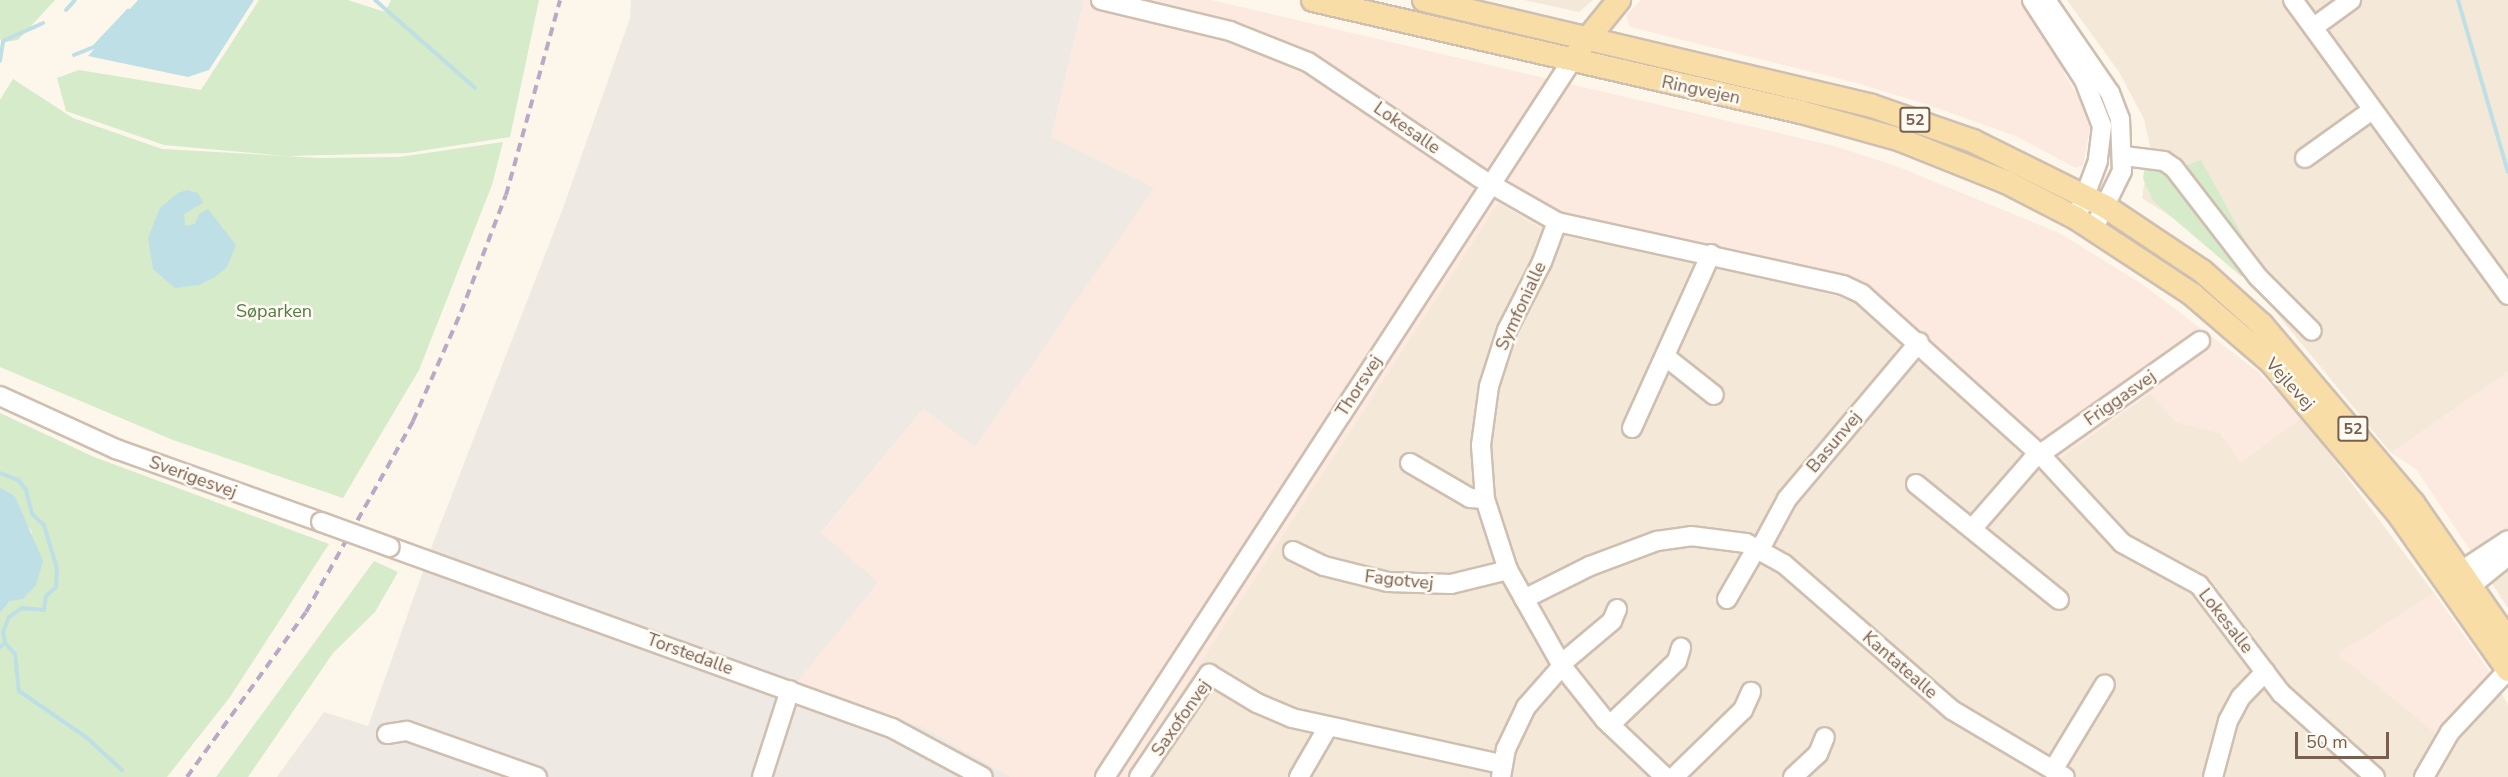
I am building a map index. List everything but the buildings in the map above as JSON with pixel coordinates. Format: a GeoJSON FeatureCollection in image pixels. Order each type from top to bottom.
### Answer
{"type":"FeatureCollection","features":[{"type":"Feature","properties":{"kind":"main road","name":"Ringvejen"},"geometry":{"type":"LineString","coordinates":[[1313,0],[1571,62],[1801,112],[1901,140],[2006,182],[2085,223]]}},
{"type":"Feature","properties":{"kind":"main road","name":"Ringvejen"},"geometry":{"type":"LineString","coordinates":[[1424,0],[1588,36],[1872,106],[1973,141],[2106,207]]}},
{"type":"Feature","properties":{"kind":"main road","name":"Thorsvej"},"geometry":{"type":"LineString","coordinates":[[1571,62],[1588,36],[1619,0]]}},
{"type":"Feature","properties":{"kind":"main road","name":"Vejlevej"},"geometry":{"type":"LineString","coordinates":[[2106,207],[2202,272],[2262,325],[2413,503],[2461,582],[2508,670]]}},
{"type":"Feature","properties":{"kind":"main road","name":"Vejlevej"},"geometry":{"type":"LineString","coordinates":[[2085,223],[2193,295],[2271,362],[2353,455],[2508,640]]}},
{"type":"Feature","properties":{"kind":"street","name":"Lokesalle"},"geometry":{"type":"LineString","coordinates":[[1101,0],[1230,31],[1308,62],[1491,185],[1557,222],[1711,254],[1843,285],[1877,303],[2040,454],[2122,543],[2179,572],[2208,594],[2281,693],[2375,777]]}},
{"type":"Feature","properties":{"kind":"street"},"geometry":{"type":"LineString","coordinates":[[2032,0],[2095,102],[2102,126],[2101,151],[2085,195],[2085,223]]}},
{"type":"Feature","properties":{"kind":"street"},"geometry":{"type":"LineString","coordinates":[[2046,0],[2110,93],[2120,119],[2124,156],[2118,184],[2106,207],[2085,223]]}},
{"type":"Feature","properties":{"kind":"street"},"geometry":{"type":"LineString","coordinates":[[2293,0],[2508,295]]}},
{"type":"Feature","properties":{"kind":"street"},"geometry":{"type":"LineString","coordinates":[[2314,27],[2351,0]]}},
{"type":"Feature","properties":{"kind":"street","name":"Thorsvej"},"geometry":{"type":"LineString","coordinates":[[1105,777],[1571,62]]}},
{"type":"Feature","properties":{"kind":"street"},"geometry":{"type":"LineString","coordinates":[[2306,158],[2372,110]]}},
{"type":"Feature","properties":{"kind":"street"},"geometry":{"type":"LineString","coordinates":[[2124,156],[2164,161],[2174,168],[2258,277],[2312,331]]}},
{"type":"Feature","properties":{"kind":"street","name":"Symfonialle"},"geometry":{"type":"LineString","coordinates":[[1557,222],[1542,262],[1507,330],[1489,386],[1481,445],[1485,499],[1508,570],[1562,665],[1610,725],[1665,777]]}},
{"type":"Feature","properties":{"kind":"street"},"geometry":{"type":"LineString","coordinates":[[1632,428],[1711,254]]}},
{"type":"Feature","properties":{"kind":"street","name":"Friggasvej"},"geometry":{"type":"LineString","coordinates":[[2040,454],[2200,341]]}},
{"type":"Feature","properties":{"kind":"street","name":"Basunvej"},"geometry":{"type":"LineString","coordinates":[[1759,548],[1791,494],[1919,342]]}},
{"type":"Feature","properties":{"kind":"street"},"geometry":{"type":"LineString","coordinates":[[1666,357],[1714,395]]}},
{"type":"Feature","properties":{"kind":"street","name":"Sverigesvej"},"geometry":{"type":"LineString","coordinates":[[0,396],[116,449],[390,547]]}},
{"type":"Feature","properties":{"kind":"street"},"geometry":{"type":"LineString","coordinates":[[1972,530],[2026,465],[2040,454]]}},
{"type":"Feature","properties":{"kind":"street"},"geometry":{"type":"LineString","coordinates":[[1410,463],[1470,498],[1485,499]]}},
{"type":"Feature","properties":{"kind":"street"},"geometry":{"type":"LineString","coordinates":[[1916,484],[2059,600]]}},
{"type":"Feature","properties":{"kind":"street","name":"Kantatealle"},"geometry":{"type":"LineString","coordinates":[[1524,599],[1590,566],[1672,537],[1715,536],[1759,548],[1784,564],[1952,710],[2059,773],[2105,684]]}},
{"type":"Feature","properties":{"kind":"street"},"geometry":{"type":"LineString","coordinates":[[2461,582],[2508,540]]}},
{"type":"Feature","properties":{"kind":"street","name":"Torstedalle"},"geometry":{"type":"LineString","coordinates":[[390,547],[892,728],[983,777]]}},
{"type":"Feature","properties":{"kind":"street"},"geometry":{"type":"LineString","coordinates":[[1727,599],[1759,548]]}},
{"type":"Feature","properties":{"kind":"street","name":"Fagotvej"},"geometry":{"type":"LineString","coordinates":[[1293,550],[1324,566],[1388,582],[1451,584],[1508,570]]}},
{"type":"Feature","properties":{"kind":"street"},"geometry":{"type":"LineString","coordinates":[[2461,582],[2508,556]]}},
{"type":"Feature","properties":{"kind":"street"},"geometry":{"type":"LineString","coordinates":[[1502,770],[1526,707],[1562,665],[1612,621],[1617,609]]}},
{"type":"Feature","properties":{"kind":"street"},"geometry":{"type":"LineString","coordinates":[[1610,725],[1677,661],[1682,648]]}},
{"type":"Feature","properties":{"kind":"street"},"geometry":{"type":"LineString","coordinates":[[2424,777],[2450,732],[2508,670]]}},
{"type":"Feature","properties":{"kind":"street"},"geometry":{"type":"LineString","coordinates":[[2213,777],[2228,721],[2241,697],[2265,672]]}},
{"type":"Feature","properties":{"kind":"street","name":"Saxofonvej"},"geometry":{"type":"LineString","coordinates":[[1139,777],[1209,674],[1276,712],[1502,770]]}},
{"type":"Feature","properties":{"kind":"street"},"geometry":{"type":"LineString","coordinates":[[762,777],[790,690]]}},
{"type":"Feature","properties":{"kind":"street"},"geometry":{"type":"LineString","coordinates":[[1674,777],[1743,710],[1751,692]]}},
{"type":"Feature","properties":{"kind":"street"},"geometry":{"type":"LineString","coordinates":[[1299,777],[1328,727]]}},
{"type":"Feature","properties":{"kind":"street"},"geometry":{"type":"LineString","coordinates":[[387,734],[407,731],[537,777]]}},
{"type":"Feature","properties":{"kind":"street"},"geometry":{"type":"LineString","coordinates":[[1793,777],[1818,754],[1825,737]]}},
{"type":"Feature","properties":{"kind":"shaded area"},"geometry":{"type":"Polygon","coordinates":[[[631,0],[1084,0],[1051,137],[1154,188],[975,447],[923,409],[821,533],[878,582],[798,681],[923,727],[1011,777],[277,777],[324,712],[368,726],[432,546],[562,211],[630,18],[631,0]]]}},
{"type":"Feature","properties":{"kind":"shaded area"},"geometry":{"type":"Polygon","coordinates":[[[1084,0],[1211,0],[1834,146],[1896,166],[2059,233],[2142,284],[2257,371],[2302,417],[2241,462],[2220,433],[2176,422],[2149,393],[2041,472],[1856,301],[1694,259],[1570,238],[1542,229],[1499,202],[1126,777],[1011,777],[923,727],[798,681],[877,582],[821,534],[923,409],[975,447],[1153,188],[1051,137],[1084,0]]]}},
{"type":"Feature","properties":{"kind":"shaded area"},"geometry":{"type":"Polygon","coordinates":[[[1524,0],[1593,0],[1579,12],[1524,0]]]}},
{"type":"Feature","properties":{"kind":"shaded area"},"geometry":{"type":"Polygon","coordinates":[[[1641,0],[2047,0],[2065,76],[2084,105],[2090,128],[2083,165],[2076,168],[2016,136],[1926,104],[1853,82],[1630,27],[1626,15],[1641,0]]]}},
{"type":"Feature","properties":{"kind":"shaded area"},"geometry":{"type":"Polygon","coordinates":[[[2067,0],[2508,0],[2508,372],[2391,453],[2246,276],[2198,234],[2142,198],[2150,147],[2144,119],[2119,72],[2067,0]]]}},
{"type":"Feature","properties":{"kind":"shaded area"},"geometry":{"type":"Polygon","coordinates":[[[1498,202],[1542,229],[1694,259],[1856,301],[2041,472],[2150,393],[2176,422],[2220,433],[2241,462],[2302,417],[2434,593],[2339,654],[2437,734],[2491,674],[2508,705],[2508,777],[1126,777],[1498,202]]]}},
{"type":"Feature","properties":{"kind":"shaded area"},"geometry":{"type":"Polygon","coordinates":[[[2508,372],[2508,525],[2470,550],[2416,469],[2391,453],[2508,372]]]}},
{"type":"Feature","properties":{"kind":"shaded area"},"geometry":{"type":"Polygon","coordinates":[[[2508,525],[2508,608],[2470,550],[2508,525]]]}},
{"type":"Feature","properties":{"kind":"shaded area"},"geometry":{"type":"Polygon","coordinates":[[[2434,593],[2491,674],[2437,734],[2338,654],[2434,593]]]}},
{"type":"Feature","properties":{"kind":"green space"},"geometry":{"type":"Polygon","coordinates":[[[0,0],[55,0],[18,40],[4,42],[0,39],[0,0]]]}},
{"type":"Feature","properties":{"kind":"green space"},"geometry":{"type":"Polygon","coordinates":[[[259,0],[348,0],[385,12],[391,0],[539,0],[510,137],[407,153],[286,156],[164,145],[66,111],[57,78],[79,70],[201,90],[259,0]]]}},
{"type":"Feature","properties":{"kind":"green space","name":"Søparken"},"geometry":{"type":"Polygon","coordinates":[[[13,79],[73,118],[162,149],[320,158],[399,157],[503,142],[492,185],[419,370],[343,498],[173,440],[0,367],[0,100],[13,79]]]}},
{"type":"Feature","properties":{"kind":"green space"},"geometry":{"type":"Polygon","coordinates":[[[2201,160],[2253,255],[2249,261],[2182,167],[2201,160]]]}},
{"type":"Feature","properties":{"kind":"green space"},"geometry":{"type":"Polygon","coordinates":[[[2145,164],[2164,169],[2246,272],[2242,277],[2153,201],[2143,178],[2145,164]]]}},
{"type":"Feature","properties":{"kind":"green space"},"geometry":{"type":"Polygon","coordinates":[[[0,413],[94,457],[329,544],[230,697],[167,777],[0,777],[0,613],[10,601],[32,532],[22,518],[15,496],[0,487],[0,413]]]}},
{"type":"Feature","properties":{"kind":"green space"},"geometry":{"type":"Polygon","coordinates":[[[374,561],[398,572],[375,612],[333,653],[248,777],[216,777],[374,561]]]}},
{"type":"Feature","properties":{"kind":"water"},"geometry":{"type":"Polygon","coordinates":[[[138,0],[254,0],[209,70],[188,77],[88,56],[138,0]]]}},
{"type":"Feature","properties":{"kind":"water"},"geometry":{"type":"Polygon","coordinates":[[[187,190],[198,193],[203,203],[184,214],[185,226],[195,224],[199,214],[208,209],[236,245],[227,267],[215,277],[199,285],[175,288],[153,269],[148,238],[160,208],[178,193],[187,190]]]}},
{"type":"Feature","properties":{"kind":"water"},"geometry":{"type":"Polygon","coordinates":[[[0,487],[15,496],[43,561],[36,585],[23,599],[10,601],[0,613],[0,487]]]}},
{"type":"Feature","properties":{"kind":"waterway"},"geometry":{"type":"LineString","coordinates":[[66,10],[75,0]]}},
{"type":"Feature","properties":{"kind":"waterway"},"geometry":{"type":"LineString","coordinates":[[375,0],[475,88]]}},
{"type":"Feature","properties":{"kind":"waterway"},"geometry":{"type":"LineString","coordinates":[[2458,0],[2508,172]]}},
{"type":"Feature","properties":{"kind":"waterway"},"geometry":{"type":"LineString","coordinates":[[74,55],[94,47],[128,11]]}},
{"type":"Feature","properties":{"kind":"waterway"},"geometry":{"type":"LineString","coordinates":[[0,61],[3,41],[43,23]]}},
{"type":"Feature","properties":{"kind":"waterway"},"geometry":{"type":"LineString","coordinates":[[0,473],[18,480],[26,490],[32,514],[44,525],[57,569],[56,587],[46,596],[44,610],[22,608],[9,617],[3,632],[5,643],[0,647]]}},
{"type":"Feature","properties":{"kind":"waterway"},"geometry":{"type":"LineString","coordinates":[[5,643],[15,654],[19,691],[86,737],[122,770]]}},
{"type":"Feature","properties":{"kind":"railway"},"geometry":{"type":"LineString","coordinates":[[187,777],[306,612],[413,421],[461,312],[506,195],[560,0]]}}]}
